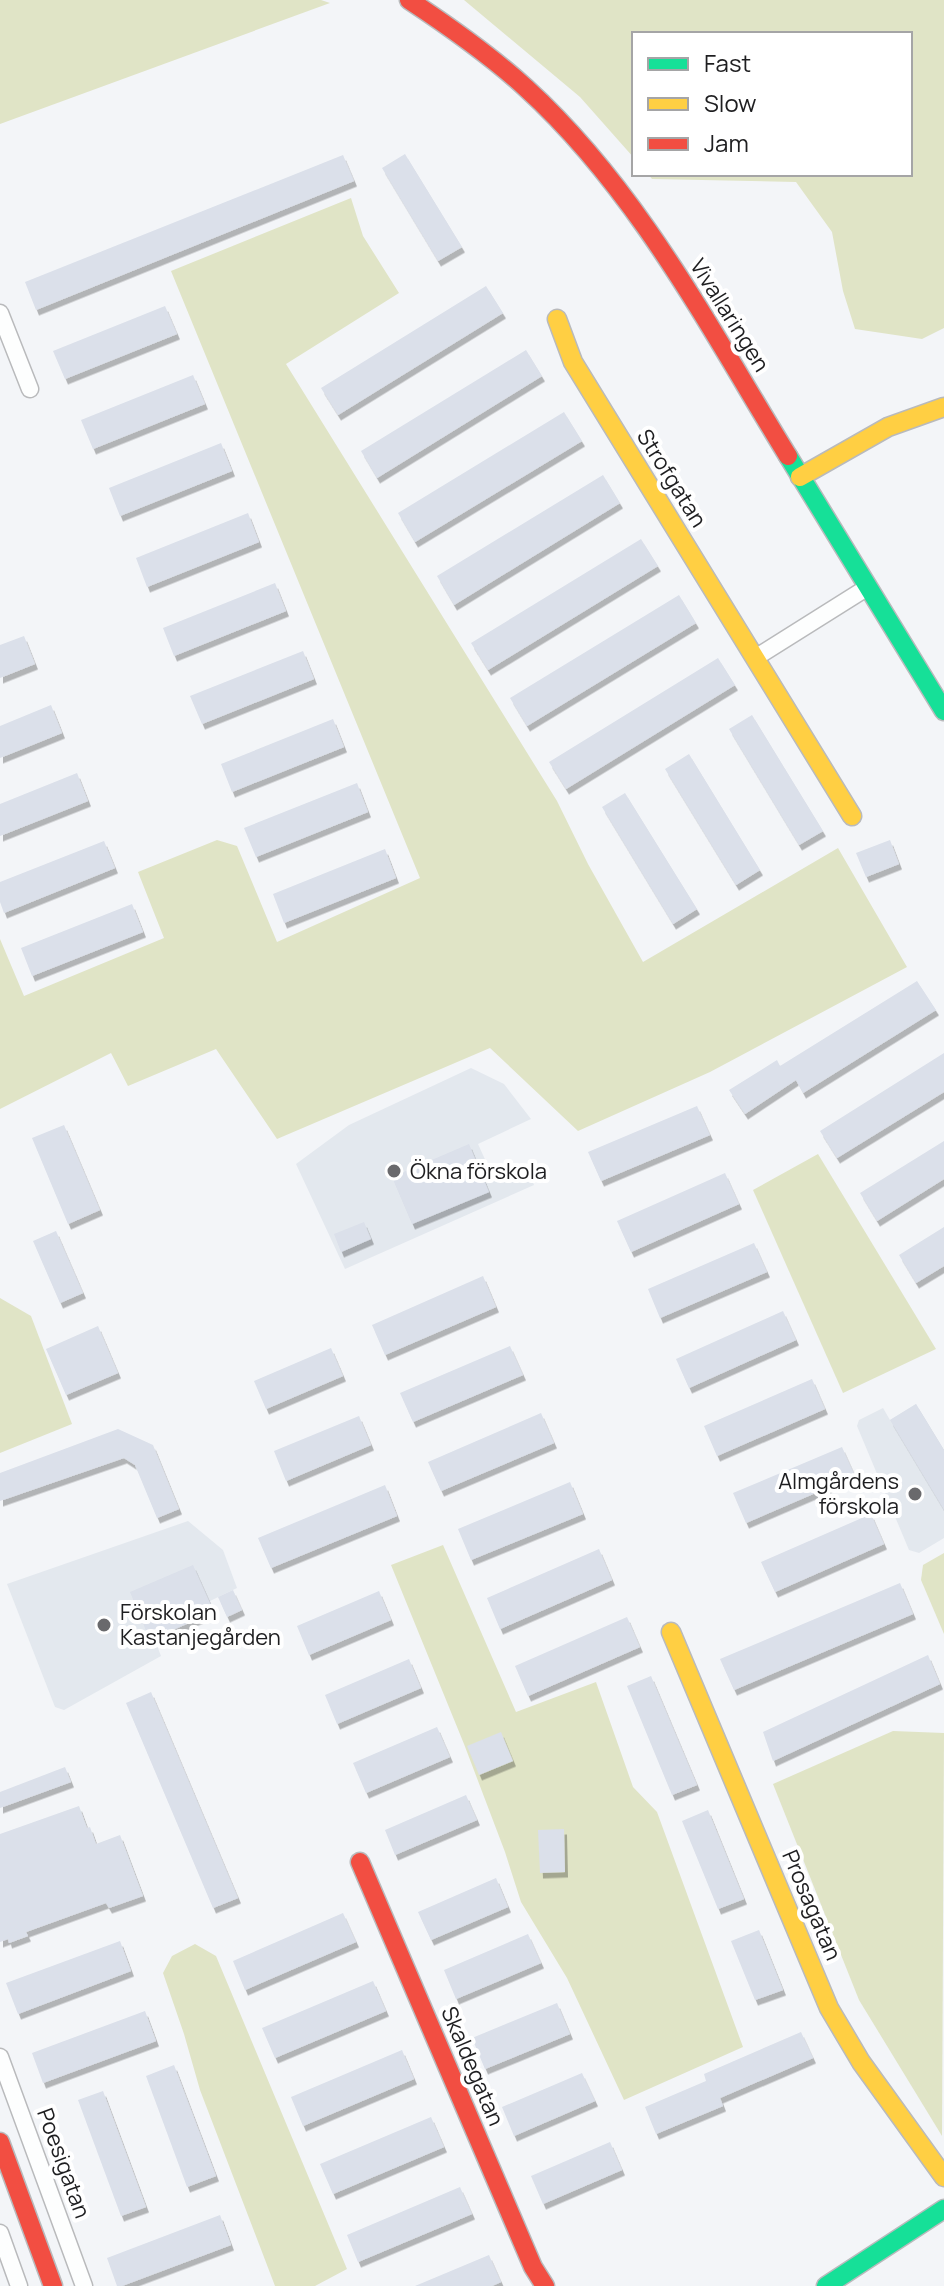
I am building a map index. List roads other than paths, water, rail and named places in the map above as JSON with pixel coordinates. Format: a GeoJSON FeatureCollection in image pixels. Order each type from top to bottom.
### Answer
{"type":"FeatureCollection","features":[{"type":"Feature","properties":{"kind":"street","name":"Vivallaringen"},"geometry":{"type":"LineString","coordinates":[[409,0],[445,24],[527,89],[599,166],[661,250],[944,711]]}},
{"type":"Feature","properties":{"kind":"street"},"geometry":{"type":"LineString","coordinates":[[0,313],[30,389]]}},
{"type":"Feature","properties":{"kind":"street","name":"Strofgatan"},"geometry":{"type":"LineString","coordinates":[[557,319],[573,362],[852,816]]}},
{"type":"Feature","properties":{"kind":"street"},"geometry":{"type":"LineString","coordinates":[[800,477],[858,442],[912,415],[944,407]]}},
{"type":"Feature","properties":{"kind":"street"},"geometry":{"type":"LineString","coordinates":[[755,658],[868,587]]}},
{"type":"Feature","properties":{"kind":"street","name":"Prosagatan"},"geometry":{"type":"LineString","coordinates":[[671,1632],[829,2008],[861,2062],[944,2177]]}},
{"type":"Feature","properties":{"kind":"street","name":"Skaldegatan"},"geometry":{"type":"LineString","coordinates":[[360,1862],[533,2267],[545,2286]]}},
{"type":"Feature","properties":{"kind":"street","name":"Poesigatan"},"geometry":{"type":"LineString","coordinates":[[0,2057],[84,2286]]}},
{"type":"Feature","properties":{"kind":"street"},"geometry":{"type":"LineString","coordinates":[[0,2142],[53,2286]]}},
{"type":"Feature","properties":{"kind":"street"},"geometry":{"type":"LineString","coordinates":[[826,2286],[944,2209]]}},
{"type":"Feature","properties":{"kind":"street"},"geometry":{"type":"LineString","coordinates":[[0,2233],[19,2286]]}},
{"type":"Feature","properties":{"kind":"place","name":"Ökna förskola"},"geometry":{"type":"Point","coordinates":[394,1171]}},
{"type":"Feature","properties":{"kind":"place","name":"Almgårdens förskola"},"geometry":{"type":"Point","coordinates":[915,1494]}},
{"type":"Feature","properties":{"kind":"place","name":"Förskolan Kastanjegården"},"geometry":{"type":"Point","coordinates":[104,1625]}}]}
